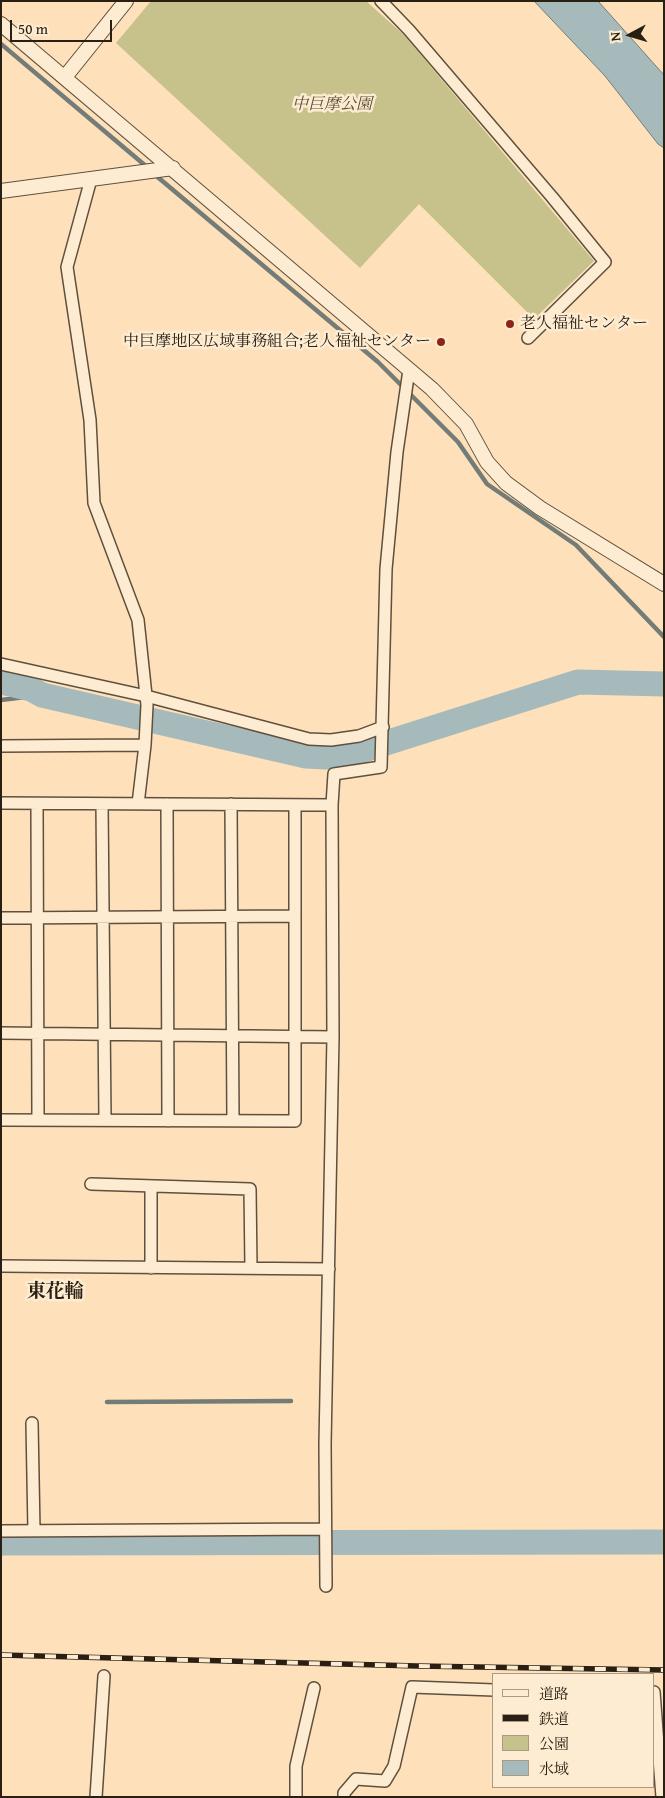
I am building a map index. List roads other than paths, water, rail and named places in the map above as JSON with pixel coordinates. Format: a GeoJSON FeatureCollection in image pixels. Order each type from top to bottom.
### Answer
{"type":"FeatureCollection","features":[{"type":"Feature","properties":{"kind":"street"},"geometry":{"type":"LineString","coordinates":[[65,77],[126,1]]}},
{"type":"Feature","properties":{"kind":"street"},"geometry":{"type":"LineString","coordinates":[[381,1],[442,68],[605,262],[528,338]]}},
{"type":"Feature","properties":{"kind":"street"},"geometry":{"type":"LineString","coordinates":[[1,24],[432,388],[466,424],[488,462],[506,483],[540,508],[664,584]]}},
{"type":"Feature","properties":{"kind":"street"},"geometry":{"type":"LineString","coordinates":[[1,191],[172,168]]}},
{"type":"Feature","properties":{"kind":"street"},"geometry":{"type":"LineString","coordinates":[[91,179],[67,267],[90,420],[94,503],[138,620],[147,700],[146,745],[138,804]]}},
{"type":"Feature","properties":{"kind":"street"},"geometry":{"type":"LineString","coordinates":[[326,1586],[333,1037],[332,805],[334,774],[381,767],[386,570],[397,452],[409,370]]}},
{"type":"Feature","properties":{"kind":"street"},"geometry":{"type":"LineString","coordinates":[[1,664],[309,740],[332,740],[383,731]]}},
{"type":"Feature","properties":{"kind":"street"},"geometry":{"type":"LineString","coordinates":[[1,746],[146,745]]}},
{"type":"Feature","properties":{"kind":"street"},"geometry":{"type":"LineString","coordinates":[[1,803],[332,805]]}},
{"type":"Feature","properties":{"kind":"street"},"geometry":{"type":"LineString","coordinates":[[37,804],[38,1120]]}},
{"type":"Feature","properties":{"kind":"street"},"geometry":{"type":"LineString","coordinates":[[102,804],[105,1120]]}},
{"type":"Feature","properties":{"kind":"street"},"geometry":{"type":"LineString","coordinates":[[167,804],[168,1121]]}},
{"type":"Feature","properties":{"kind":"street"},"geometry":{"type":"LineString","coordinates":[[230,804],[233,1121]]}},
{"type":"Feature","properties":{"kind":"street"},"geometry":{"type":"LineString","coordinates":[[1,1120],[295,1121],[295,804]]}},
{"type":"Feature","properties":{"kind":"street"},"geometry":{"type":"LineString","coordinates":[[1,918],[295,916]]}},
{"type":"Feature","properties":{"kind":"street"},"geometry":{"type":"LineString","coordinates":[[1,1033],[333,1037]]}},
{"type":"Feature","properties":{"kind":"street"},"geometry":{"type":"LineString","coordinates":[[91,1184],[250,1189],[250,1268]]}},
{"type":"Feature","properties":{"kind":"street"},"geometry":{"type":"LineString","coordinates":[[151,1186],[151,1268]]}},
{"type":"Feature","properties":{"kind":"street"},"geometry":{"type":"LineString","coordinates":[[1,1266],[329,1269]]}},
{"type":"Feature","properties":{"kind":"street"},"geometry":{"type":"LineString","coordinates":[[32,1423],[34,1531]]}},
{"type":"Feature","properties":{"kind":"street"},"geometry":{"type":"LineString","coordinates":[[1,1531],[326,1532]]}},
{"type":"Feature","properties":{"kind":"street"},"geometry":{"type":"LineString","coordinates":[[96,1797],[104,1676]]}},
{"type":"Feature","properties":{"kind":"street"},"geometry":{"type":"LineString","coordinates":[[344,1797],[344,1793],[356,1779],[385,1781],[394,1766],[412,1687],[492,1690]]}},
{"type":"Feature","properties":{"kind":"street"},"geometry":{"type":"LineString","coordinates":[[296,1797],[296,1766],[314,1688]]}},
{"type":"Feature","properties":{"kind":"street"},"geometry":{"type":"LineString","coordinates":[[655,1705],[662,1797]]}},
{"type":"Feature","properties":{"kind":"water"},"geometry":{"type":"Polygon","coordinates":[[[534,1],[598,1],[664,75],[664,148],[658,144],[605,76],[534,1]]]}},
{"type":"Feature","properties":{"kind":"waterway"},"geometry":{"type":"LineString","coordinates":[[1,44],[147,167]]}},
{"type":"Feature","properties":{"kind":"waterway"},"geometry":{"type":"LineString","coordinates":[[154,174],[378,362],[458,442],[487,484],[576,545],[664,637]]}},
{"type":"Feature","properties":{"kind":"waterway"},"geometry":{"type":"LineString","coordinates":[[1,682],[31,689],[42,695],[306,756],[325,757],[348,755],[578,682],[664,684]]}},
{"type":"Feature","properties":{"kind":"waterway"},"geometry":{"type":"LineString","coordinates":[[1,700],[42,695]]}},
{"type":"Feature","properties":{"kind":"waterway"},"geometry":{"type":"LineString","coordinates":[[107,1402],[291,1401]]}},
{"type":"Feature","properties":{"kind":"waterway"},"geometry":{"type":"LineString","coordinates":[[1,1543],[664,1542]]}},
{"type":"Feature","properties":{"kind":"railway"},"geometry":{"type":"LineString","coordinates":[[1,1655],[417,1666],[664,1670]]}},
{"type":"Feature","properties":{"kind":"place","name":"老人福祉センター"},"geometry":{"type":"Point","coordinates":[510,324]}},
{"type":"Feature","properties":{"kind":"place","name":"中巨摩地区広域事務組合;老人福祉センター"},"geometry":{"type":"Point","coordinates":[441,342]}},
{"type":"Feature","properties":{"kind":"district","name":"東花輪"},"geometry":{"type":"Point","coordinates":[55,1292]}},
{"type":"Feature","properties":{"kind":"park label","name":"中巨摩公園"},"geometry":{"type":"Point","coordinates":[332,105]}}]}
